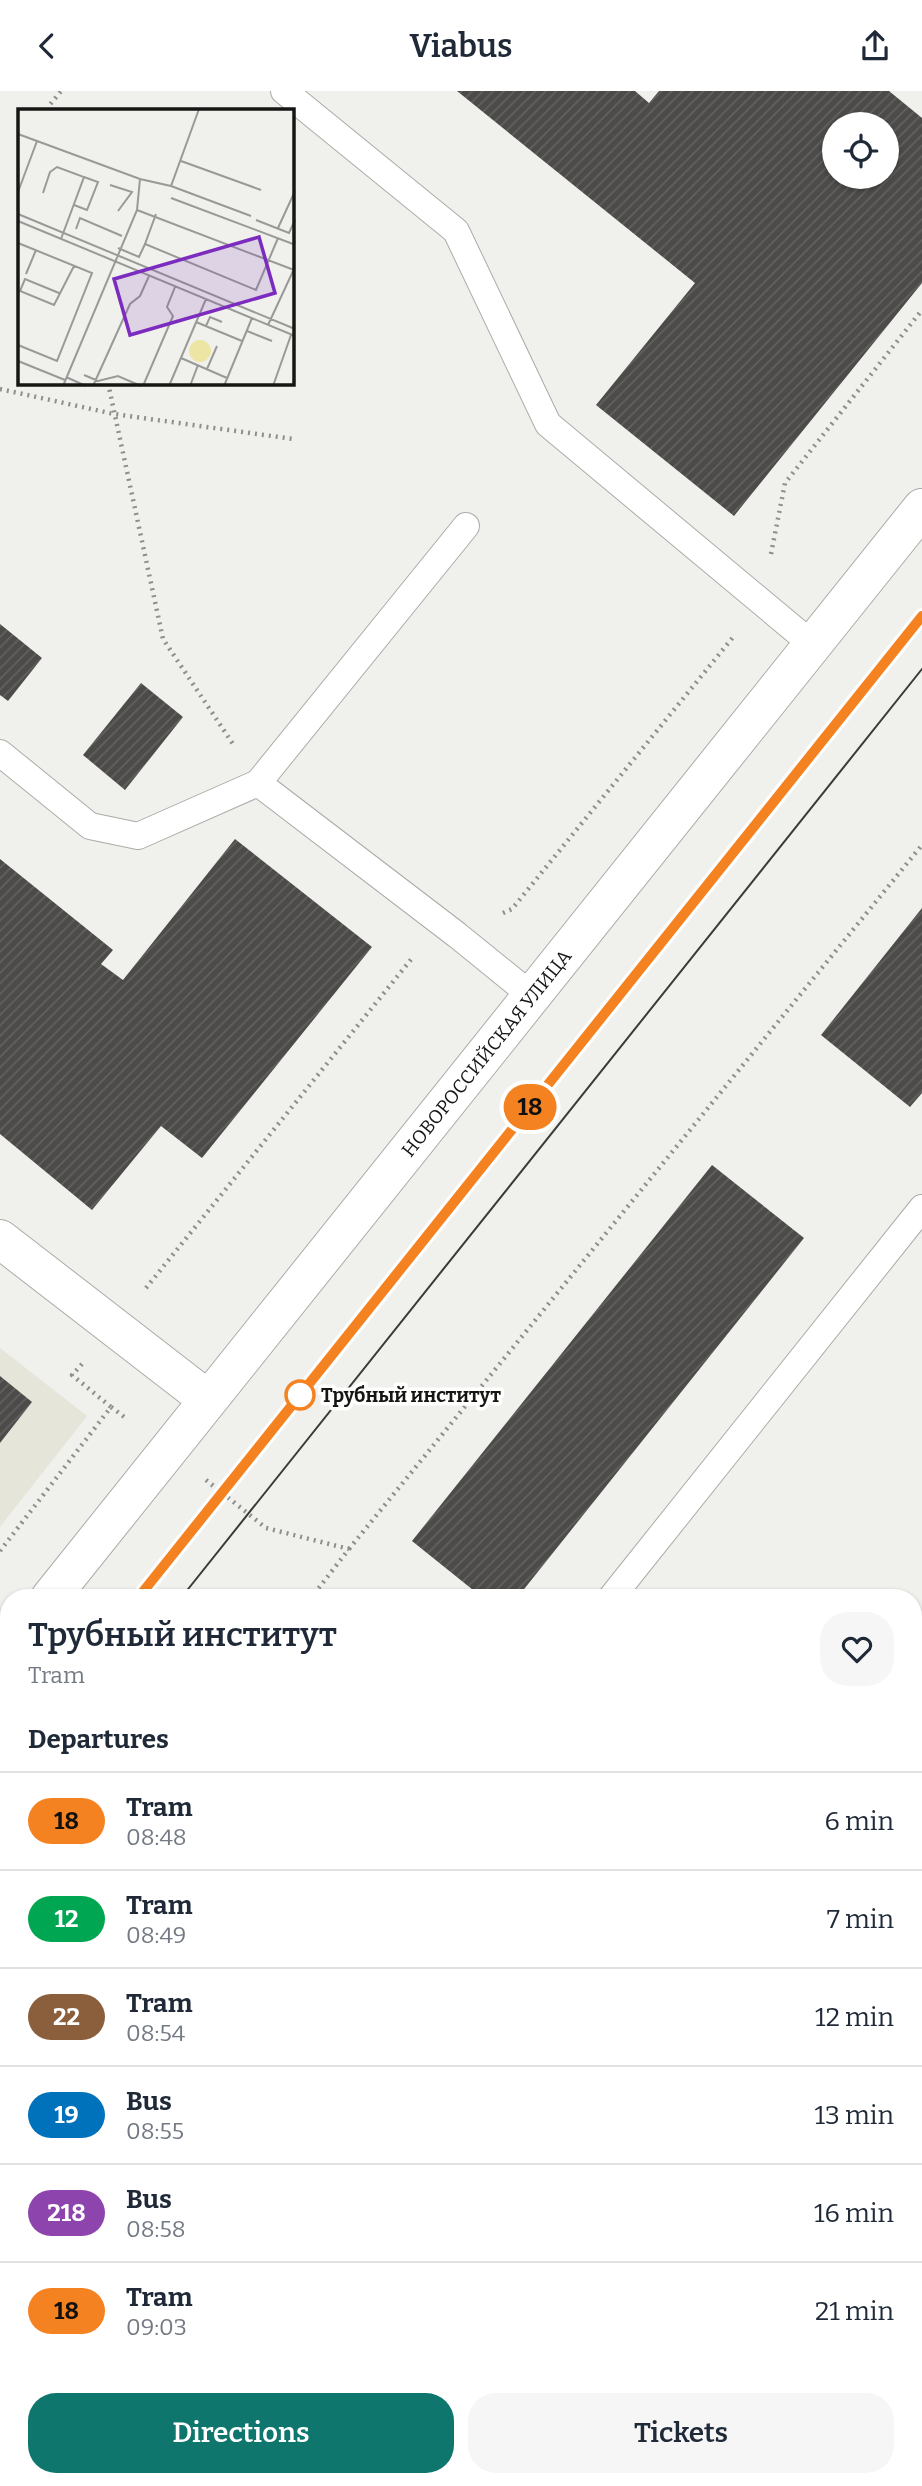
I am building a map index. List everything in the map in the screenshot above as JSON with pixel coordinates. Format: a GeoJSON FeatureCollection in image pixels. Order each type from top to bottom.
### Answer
{"type":"FeatureCollection","features":[{"type":"Feature","properties":{"kind":"main road","name":"НОВОРОССИЙСКАЯ УЛИЦА"},"geometry":{"type":"LineString","coordinates":[[57,1589],[922,508]]}},
{"type":"Feature","properties":{"kind":"main road"},"geometry":{"type":"LineString","coordinates":[[0,1239],[207,1399]]}},
{"type":"Feature","properties":{"kind":"lane"},"geometry":{"type":"LineString","coordinates":[[284,91],[456,231],[548,424],[813,645]]}},
{"type":"Feature","properties":{"kind":"lane"},"geometry":{"type":"LineString","coordinates":[[0,753],[90,826],[138,836],[258,783],[466,526]]}},
{"type":"Feature","properties":{"kind":"lane"},"geometry":{"type":"LineString","coordinates":[[258,783],[531,995]]}},
{"type":"Feature","properties":{"kind":"lane"},"geometry":{"type":"LineString","coordinates":[[618,1589],[922,1208]]}},
{"type":"Feature","properties":{"kind":"path"},"geometry":{"type":"LineString","coordinates":[[48,109],[61,91]]}},
{"type":"Feature","properties":{"kind":"path"},"geometry":{"type":"LineString","coordinates":[[111,1407],[72,1375],[114,1328],[415,955],[512,909],[761,604],[785,483],[922,310]]}},
{"type":"Feature","properties":{"kind":"path"},"geometry":{"type":"LineString","coordinates":[[108,385],[163,639],[258,783]]}},
{"type":"Feature","properties":{"kind":"path"},"geometry":{"type":"LineString","coordinates":[[0,389],[114,414],[293,439]]}},
{"type":"Feature","properties":{"kind":"path"},"geometry":{"type":"LineString","coordinates":[[349,1549],[922,845]]}},
{"type":"Feature","properties":{"kind":"shaded area"},"geometry":{"type":"Polygon","coordinates":[[[0,1348],[87,1416],[0,1527],[0,1348]]]}},
{"type":"Feature","properties":{"kind":"building"},"geometry":{"type":"Polygon","coordinates":[[[457,91],[635,91],[649,103],[659,91],[889,91],[922,118],[922,283],[734,516],[596,405],[695,283],[457,91]]]}},
{"type":"Feature","properties":{"kind":"building"},"geometry":{"type":"Polygon","coordinates":[[[0,624],[42,658],[8,701],[0,695],[0,624]]]}},
{"type":"Feature","properties":{"kind":"building"},"geometry":{"type":"Polygon","coordinates":[[[141,683],[183,717],[125,790],[83,755],[141,683]]]}},
{"type":"Feature","properties":{"kind":"building"},"geometry":{"type":"Polygon","coordinates":[[[235,839],[372,947],[202,1158],[161,1126],[92,1210],[0,1134],[0,859],[113,950],[101,964],[123,980],[235,839]]]}},
{"type":"Feature","properties":{"kind":"building"},"geometry":{"type":"Polygon","coordinates":[[[922,908],[922,1093],[910,1107],[821,1035],[922,908]]]}},
{"type":"Feature","properties":{"kind":"building"},"geometry":{"type":"Polygon","coordinates":[[[712,1165],[804,1238],[524,1589],[472,1589],[412,1541],[712,1165]]]}},
{"type":"Feature","properties":{"kind":"building"},"geometry":{"type":"Polygon","coordinates":[[[0,1376],[32,1402],[0,1443],[0,1376]]]}},
{"type":"Feature","properties":{"kind":"tram line"},"geometry":{"type":"LineString","coordinates":[[145,1589],[922,616]]}},
{"type":"Feature","properties":{"kind":"tram line","name":"18"},"geometry":{"type":"LineString","coordinates":[[145,1589],[922,616]]}},
{"type":"Feature","properties":{"kind":"tram line"},"geometry":{"type":"LineString","coordinates":[[188,1589],[922,669]]}},
{"type":"Feature","properties":{"kind":"place","name":"Трубный институт"},"geometry":{"type":"Point","coordinates":[300,1395]}}]}
